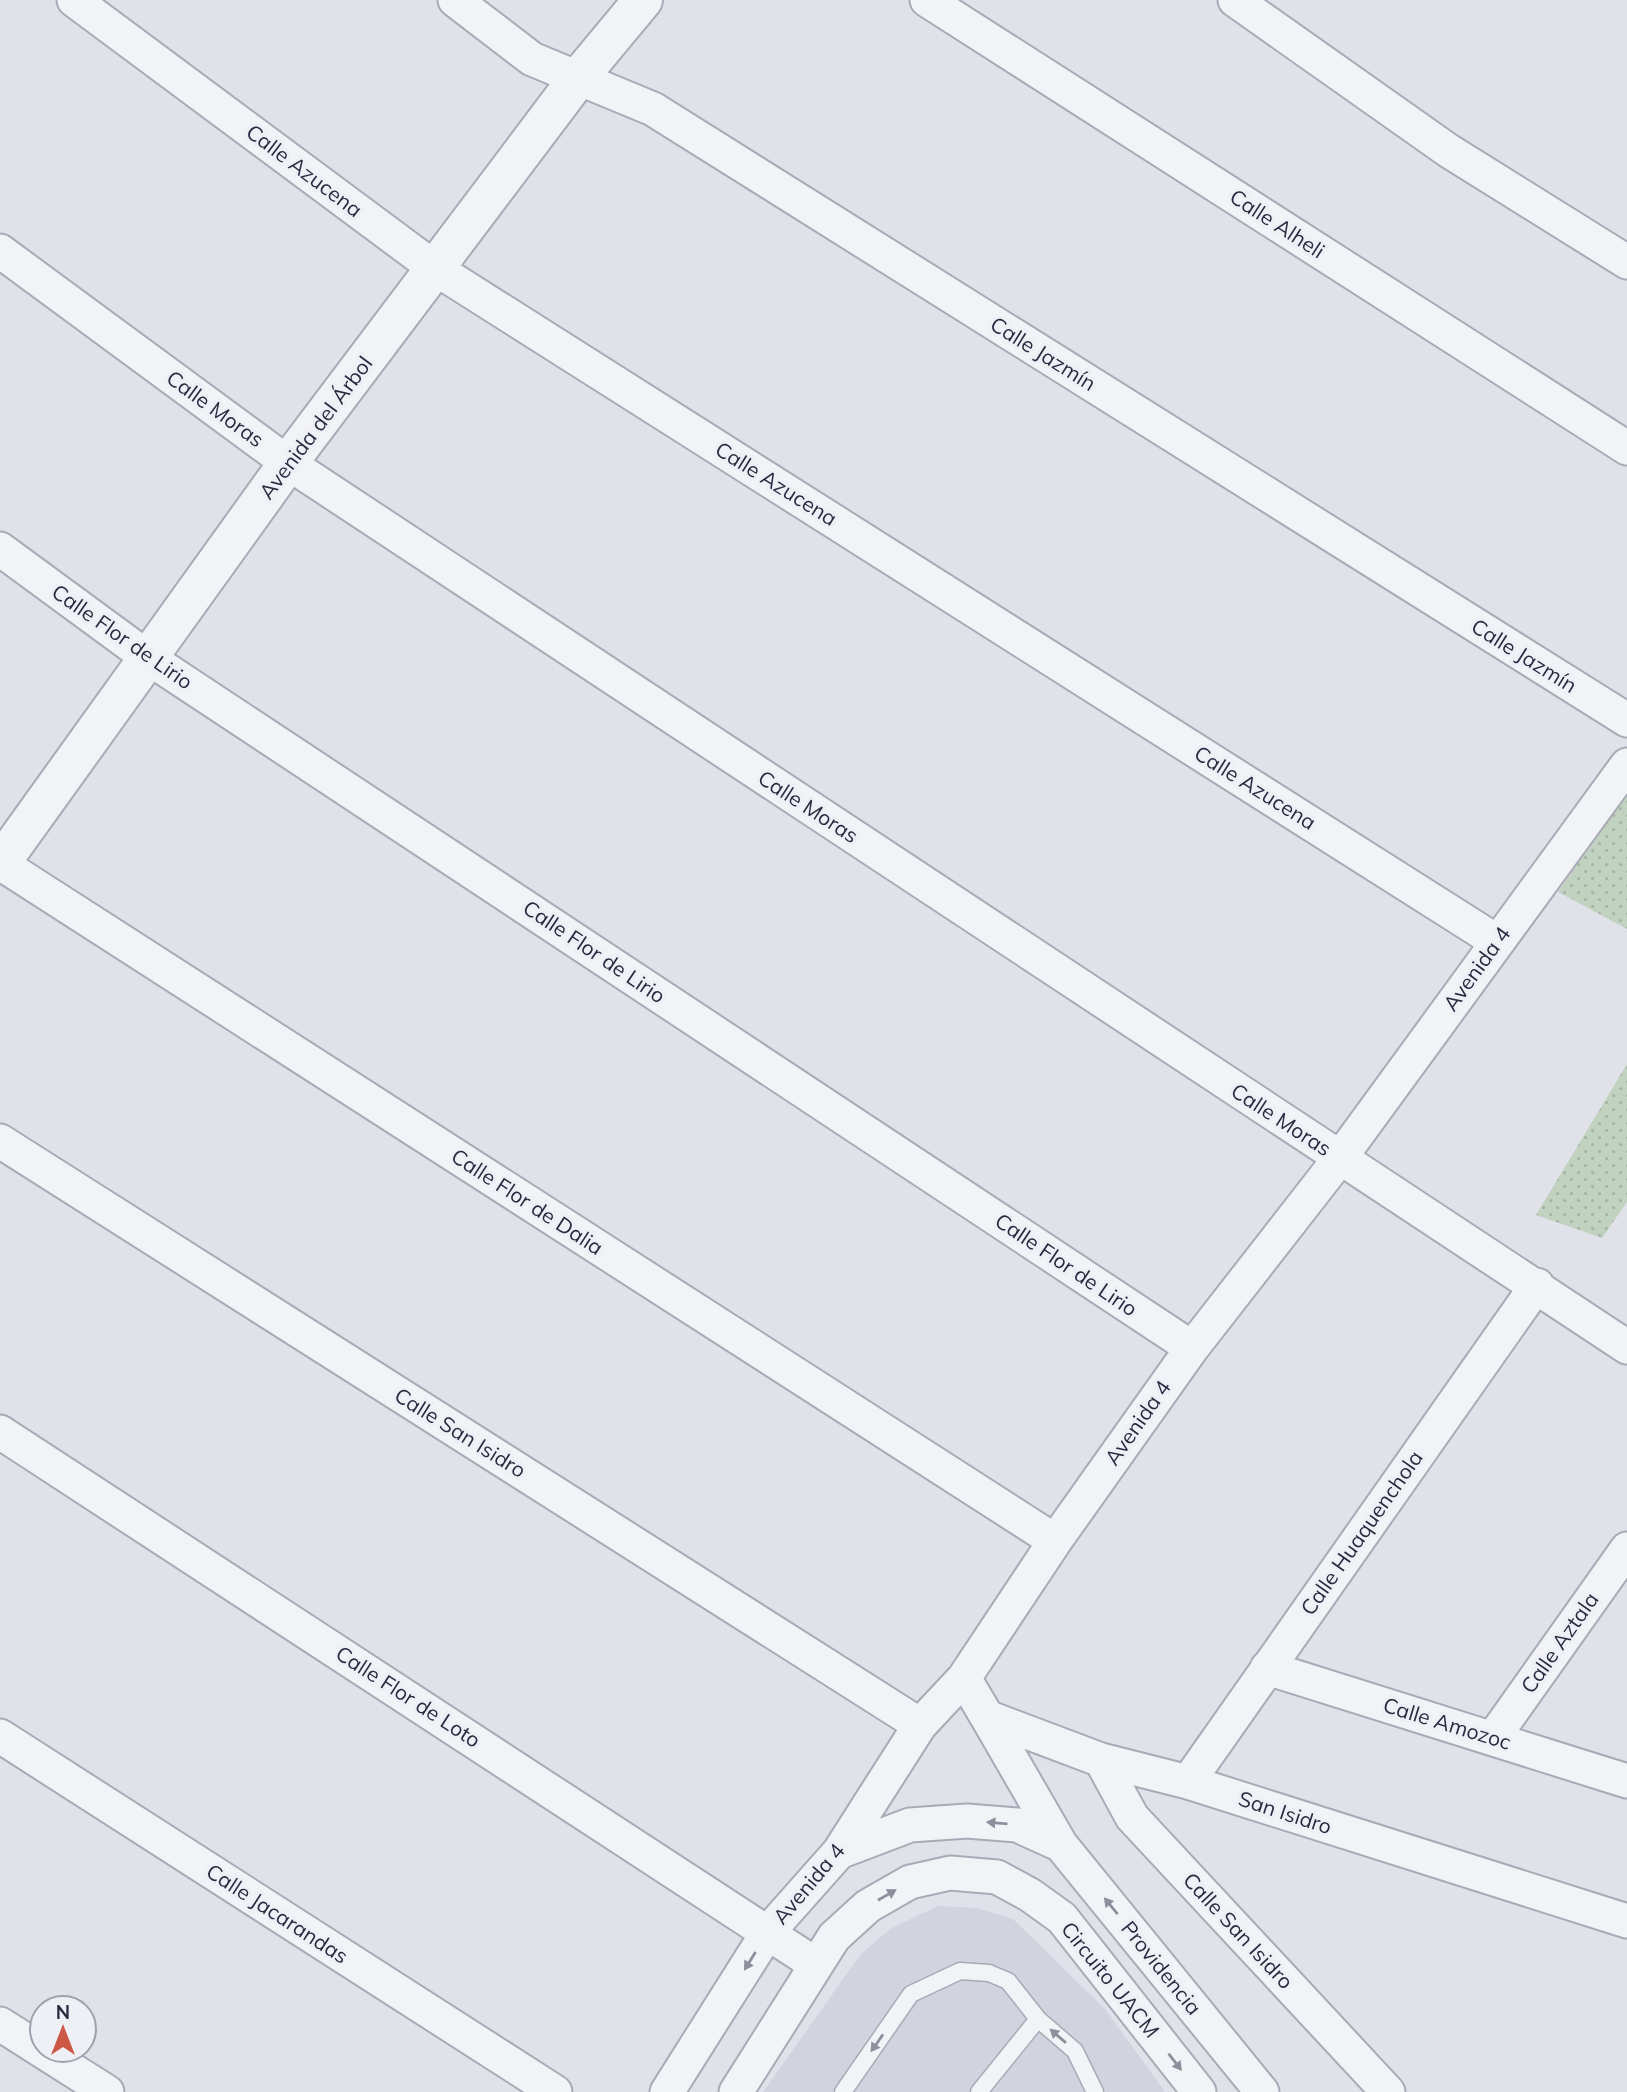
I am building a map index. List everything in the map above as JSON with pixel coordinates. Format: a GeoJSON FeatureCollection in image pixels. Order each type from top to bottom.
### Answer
{"type":"FeatureCollection","features":[{"type":"Feature","properties":{"kind":"street","name":"Calle Azucena"},"geometry":{"type":"LineString","coordinates":[[74,0],[436,270],[1496,941]]}},
{"type":"Feature","properties":{"kind":"street","name":"Calle Jazmín"},"geometry":{"type":"LineString","coordinates":[[455,0],[532,59],[579,76],[653,109],[1627,720]]}},
{"type":"Feature","properties":{"kind":"street","name":"Avenida del Árbol"},"geometry":{"type":"LineString","coordinates":[[0,863],[288,463],[436,270],[579,76],[643,0]]}},
{"type":"Feature","properties":{"kind":"street","name":"Calle Alheli"},"geometry":{"type":"LineString","coordinates":[[927,0],[1627,448]]}},
{"type":"Feature","properties":{"kind":"street"},"geometry":{"type":"LineString","coordinates":[[1235,0],[1449,151],[1627,262]]}},
{"type":"Feature","properties":{"kind":"street","name":"Calle Moras"},"geometry":{"type":"LineString","coordinates":[[0,251],[288,463],[1339,1158],[1537,1285],[1627,1347]]}},
{"type":"Feature","properties":{"kind":"street","name":"Calle Flor de Lirio"},"geometry":{"type":"LineString","coordinates":[[0,549],[147,657],[1192,1348]]}},
{"type":"Feature","properties":{"kind":"street","name":"Avenida 4"},"geometry":{"type":"LineString","coordinates":[[667,2092],[768,1932],[839,1852],[920,1725],[964,1678],[1055,1541],[1192,1348],[1339,1158],[1627,765]]}},
{"type":"Feature","properties":{"kind":"street","name":"Calle Flor de Dalia"},"geometry":{"type":"LineString","coordinates":[[0,863],[1055,1541]]}},
{"type":"Feature","properties":{"kind":"street","name":"Calle San Isidro"},"geometry":{"type":"LineString","coordinates":[[0,1141],[920,1725]]}},
{"type":"Feature","properties":{"kind":"street","name":"Calle Huaquenchola"},"geometry":{"type":"LineString","coordinates":[[1188,1783],[1537,1285]]}},
{"type":"Feature","properties":{"kind":"street","name":"Calle Flor de Loto"},"geometry":{"type":"LineString","coordinates":[[0,1432],[815,1965]]}},
{"type":"Feature","properties":{"kind":"street","name":"Calle Aztala"},"geometry":{"type":"LineString","coordinates":[[1493,1738],[1627,1549]]}},
{"type":"Feature","properties":{"kind":"street","name":"Calle Amozoc"},"geometry":{"type":"LineString","coordinates":[[1267,1668],[1627,1781]]}},
{"type":"Feature","properties":{"kind":"street"},"geometry":{"type":"LineString","coordinates":[[964,1678],[988,1717]]}},
{"type":"Feature","properties":{"kind":"street","name":"San Isidro"},"geometry":{"type":"LineString","coordinates":[[988,1717],[1101,1760],[1188,1783],[1627,1921]]}},
{"type":"Feature","properties":{"kind":"street","name":"Providencia"},"geometry":{"type":"LineString","coordinates":[[988,1717],[1061,1845],[1262,2092]]}},
{"type":"Feature","properties":{"kind":"street","name":"Calle Jacarandas"},"geometry":{"type":"LineString","coordinates":[[0,1736],[555,2092]]}},
{"type":"Feature","properties":{"kind":"street","name":"Calle San Isidro"},"geometry":{"type":"LineString","coordinates":[[1101,1760],[1132,1817],[1388,2092]]}},
{"type":"Feature","properties":{"kind":"street","name":"Providencia"},"geometry":{"type":"LineString","coordinates":[[839,1852],[910,1825],[967,1821],[1017,1825],[1061,1845]]}},
{"type":"Feature","properties":{"kind":"street","name":"Circuito UACM"},"geometry":{"type":"LineString","coordinates":[[736,2092],[834,1937],[868,1906],[910,1882],[950,1874],[996,1877],[1030,1895],[1062,1918],[1199,2092]]}},
{"type":"Feature","properties":{"kind":"street"},"geometry":{"type":"LineString","coordinates":[[0,2024],[107,2092]]}},
{"type":"Feature","properties":{"kind":"lane"},"geometry":{"type":"LineString","coordinates":[[843,2092],[911,1994],[960,1971],[989,1973],[1008,1982],[1038,2019],[1075,2051],[1096,2092]]}},
{"type":"Feature","properties":{"kind":"lane"},"geometry":{"type":"LineString","coordinates":[[979,2092],[1038,2019]]}},
{"type":"Feature","properties":{"kind":"shaded area"},"geometry":{"type":"Polygon","coordinates":[[[938,1906],[977,1908],[1013,1919],[1105,2009],[1165,2092],[763,2092],[860,1955],[890,1929],[938,1906]]]}},
{"type":"Feature","properties":{"kind":"green space"},"geometry":{"type":"Polygon","coordinates":[[[1627,794],[1627,929],[1558,892],[1627,794]]]}},
{"type":"Feature","properties":{"kind":"green space"},"geometry":{"type":"Polygon","coordinates":[[[1627,1064],[1627,1202],[1602,1238],[1536,1215],[1627,1064]]]}}]}
